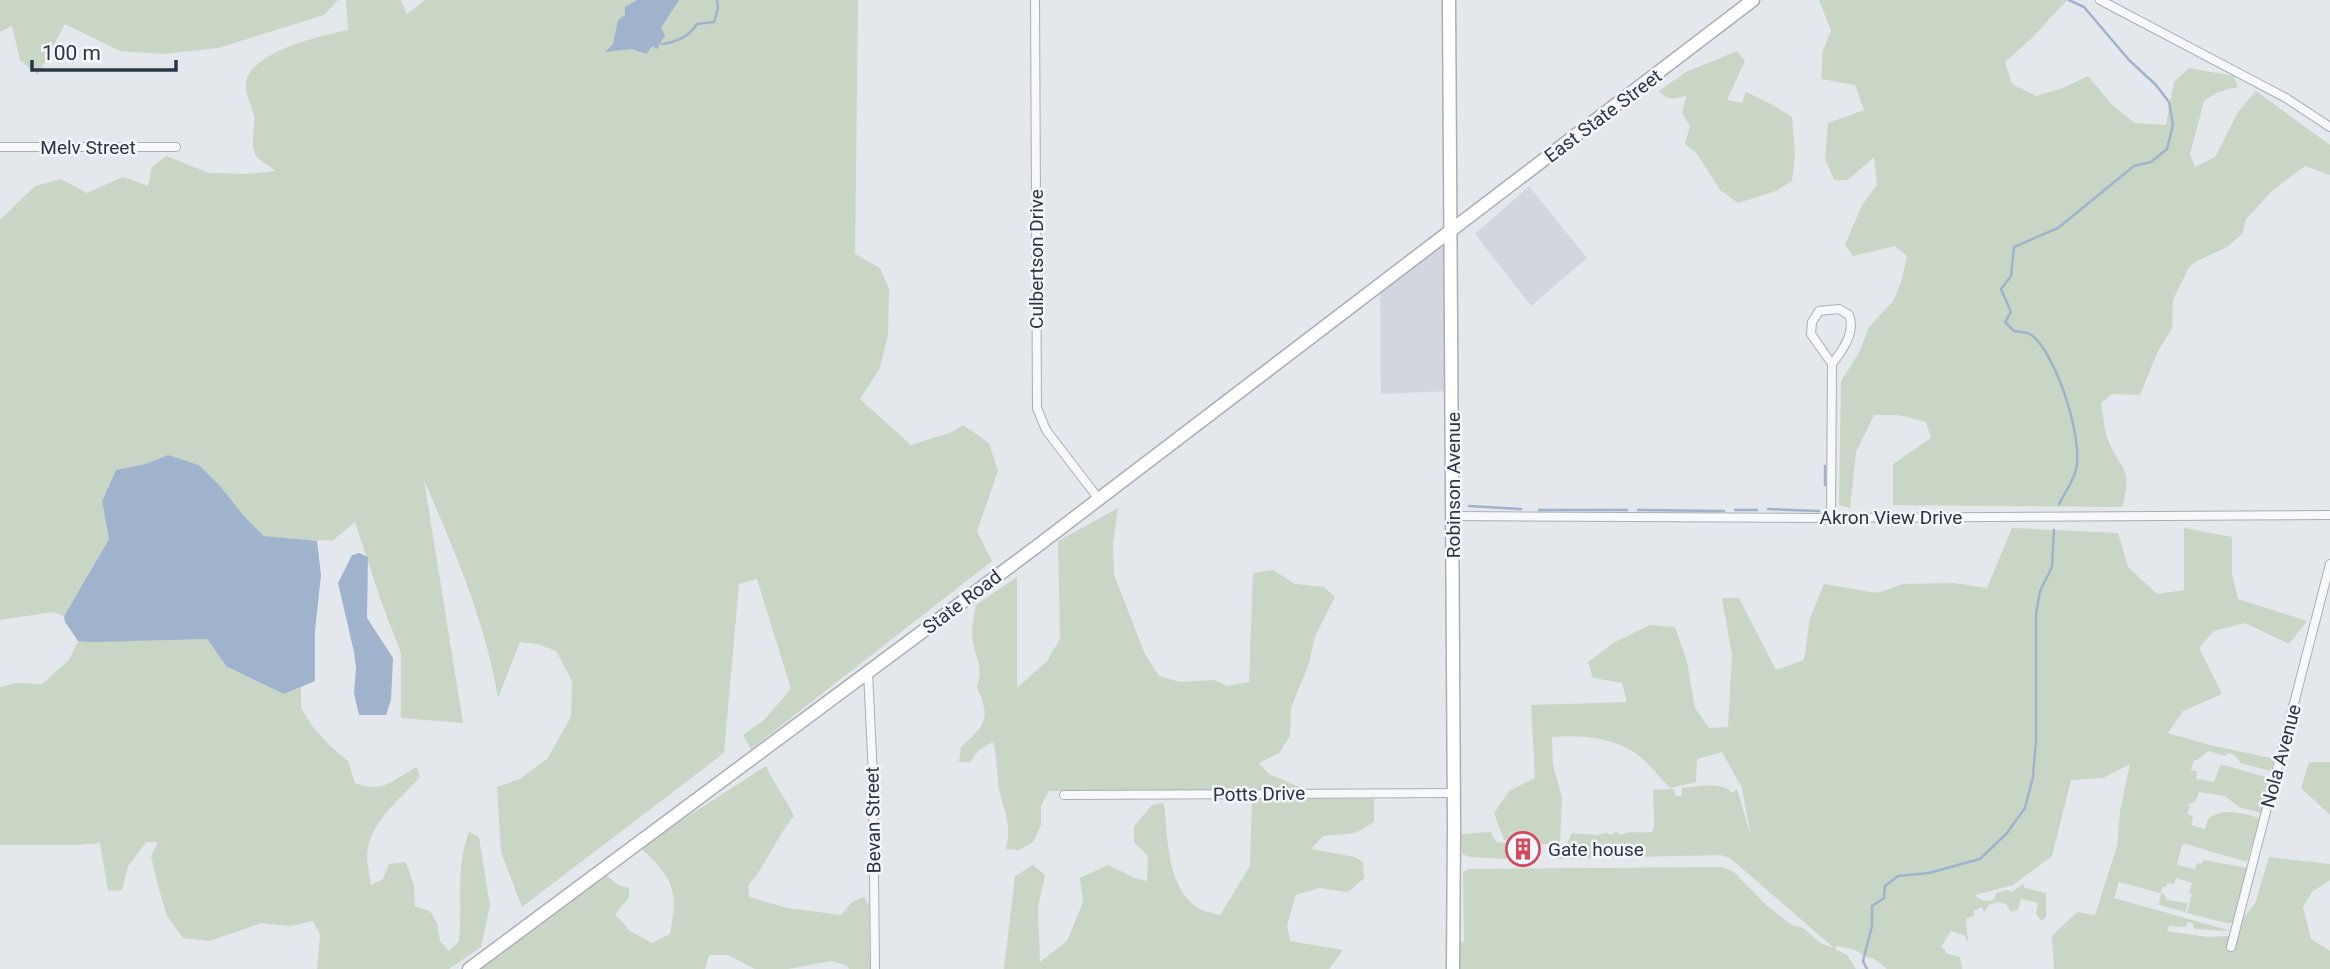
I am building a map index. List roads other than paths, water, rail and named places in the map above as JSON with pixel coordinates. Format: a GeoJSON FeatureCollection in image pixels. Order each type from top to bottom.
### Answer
{"type":"FeatureCollection","features":[{"type":"Feature","properties":{"kind":"street","name":"Culbertson Drive"},"geometry":{"type":"LineString","coordinates":[[1035,0],[1037,408],[1046,430],[1098,498]]}},
{"type":"Feature","properties":{"kind":"street","name":"Robinson Avenue"},"geometry":{"type":"LineString","coordinates":[[1450,0],[1453,969]]}},
{"type":"Feature","properties":{"kind":"street","name":"East State Street"},"geometry":{"type":"LineString","coordinates":[[1452,231],[1754,0]]}},
{"type":"Feature","properties":{"kind":"street"},"geometry":{"type":"LineString","coordinates":[[2100,0],[2286,98],[2330,127]]}},
{"type":"Feature","properties":{"kind":"street","name":"Melv Street"},"geometry":{"type":"LineString","coordinates":[[0,147],[176,146]]}},
{"type":"Feature","properties":{"kind":"street","name":"State Road"},"geometry":{"type":"LineString","coordinates":[[469,969],[1452,231]]}},
{"type":"Feature","properties":{"kind":"street"},"geometry":{"type":"LineString","coordinates":[[1831,517],[1832,365],[1846,344],[1851,328],[1849,315],[1839,309],[1819,311],[1811,334],[1832,365]]}},
{"type":"Feature","properties":{"kind":"street","name":"Akron View Drive"},"geometry":{"type":"LineString","coordinates":[[1452,516],[2330,516]]}},
{"type":"Feature","properties":{"kind":"street","name":"Nola Avenue"},"geometry":{"type":"LineString","coordinates":[[2231,947],[2330,564]]}},
{"type":"Feature","properties":{"kind":"street","name":"Bevan Street"},"geometry":{"type":"LineString","coordinates":[[868,672],[873,776],[875,969]]}},
{"type":"Feature","properties":{"kind":"street","name":"Potts Drive"},"geometry":{"type":"LineString","coordinates":[[1064,795],[1454,793]]}},
{"type":"Feature","properties":{"kind":"water"},"geometry":{"type":"Polygon","coordinates":[[[637,0],[679,0],[661,28],[665,35],[657,49],[652,46],[647,54],[632,49],[605,52],[613,44],[618,20],[625,15],[625,7],[637,0]]]}},
{"type":"Feature","properties":{"kind":"water"},"geometry":{"type":"Polygon","coordinates":[[[168,455],[199,465],[264,536],[317,541],[321,575],[315,631],[315,681],[284,694],[227,667],[207,639],[78,641],[65,622],[64,616],[109,539],[102,501],[116,470],[145,464],[168,455]]]}},
{"type":"Feature","properties":{"kind":"water"},"geometry":{"type":"Polygon","coordinates":[[[359,553],[368,557],[367,618],[393,658],[391,700],[386,715],[359,715],[354,693],[354,652],[338,583],[352,555],[359,553]]]}},
{"type":"Feature","properties":{"kind":"waterway"},"geometry":{"type":"LineString","coordinates":[[662,44],[682,38],[697,24],[714,22],[717,0]]}},
{"type":"Feature","properties":{"kind":"waterway"},"geometry":{"type":"LineString","coordinates":[[2059,504],[2076,470],[2076,439],[2072,419],[2058,377],[2040,344],[2030,334],[2014,331],[2005,322],[2011,312],[2001,289],[2011,276],[2014,247],[2058,228],[2134,166],[2151,162],[2167,149],[2173,125],[2169,102],[2156,85],[2129,60],[2084,7],[2069,0]]}},
{"type":"Feature","properties":{"kind":"waterway"},"geometry":{"type":"LineString","coordinates":[[1825,466],[1825,485]]}},
{"type":"Feature","properties":{"kind":"waterway"},"geometry":{"type":"LineString","coordinates":[[1469,506],[1521,509]]}},
{"type":"Feature","properties":{"kind":"waterway"},"geometry":{"type":"LineString","coordinates":[[1768,509],[1819,511]]}},
{"type":"Feature","properties":{"kind":"waterway"},"geometry":{"type":"LineString","coordinates":[[1539,510],[1627,510]]}},
{"type":"Feature","properties":{"kind":"waterway"},"geometry":{"type":"LineString","coordinates":[[1638,510],[1724,511]]}},
{"type":"Feature","properties":{"kind":"waterway"},"geometry":{"type":"LineString","coordinates":[[1735,510],[1757,510]]}},
{"type":"Feature","properties":{"kind":"waterway"},"geometry":{"type":"LineString","coordinates":[[1867,969],[1863,961],[1872,926],[1872,906],[1884,898],[1885,886],[1898,876],[1929,873],[1980,859],[2007,833],[2025,808],[2033,777],[2036,740],[2036,614],[2040,591],[2052,567],[2054,530]]}},
{"type":"Feature","properties":{"kind":"place","name":"Gate house"},"geometry":{"type":"Point","coordinates":[1523,849]}}]}
